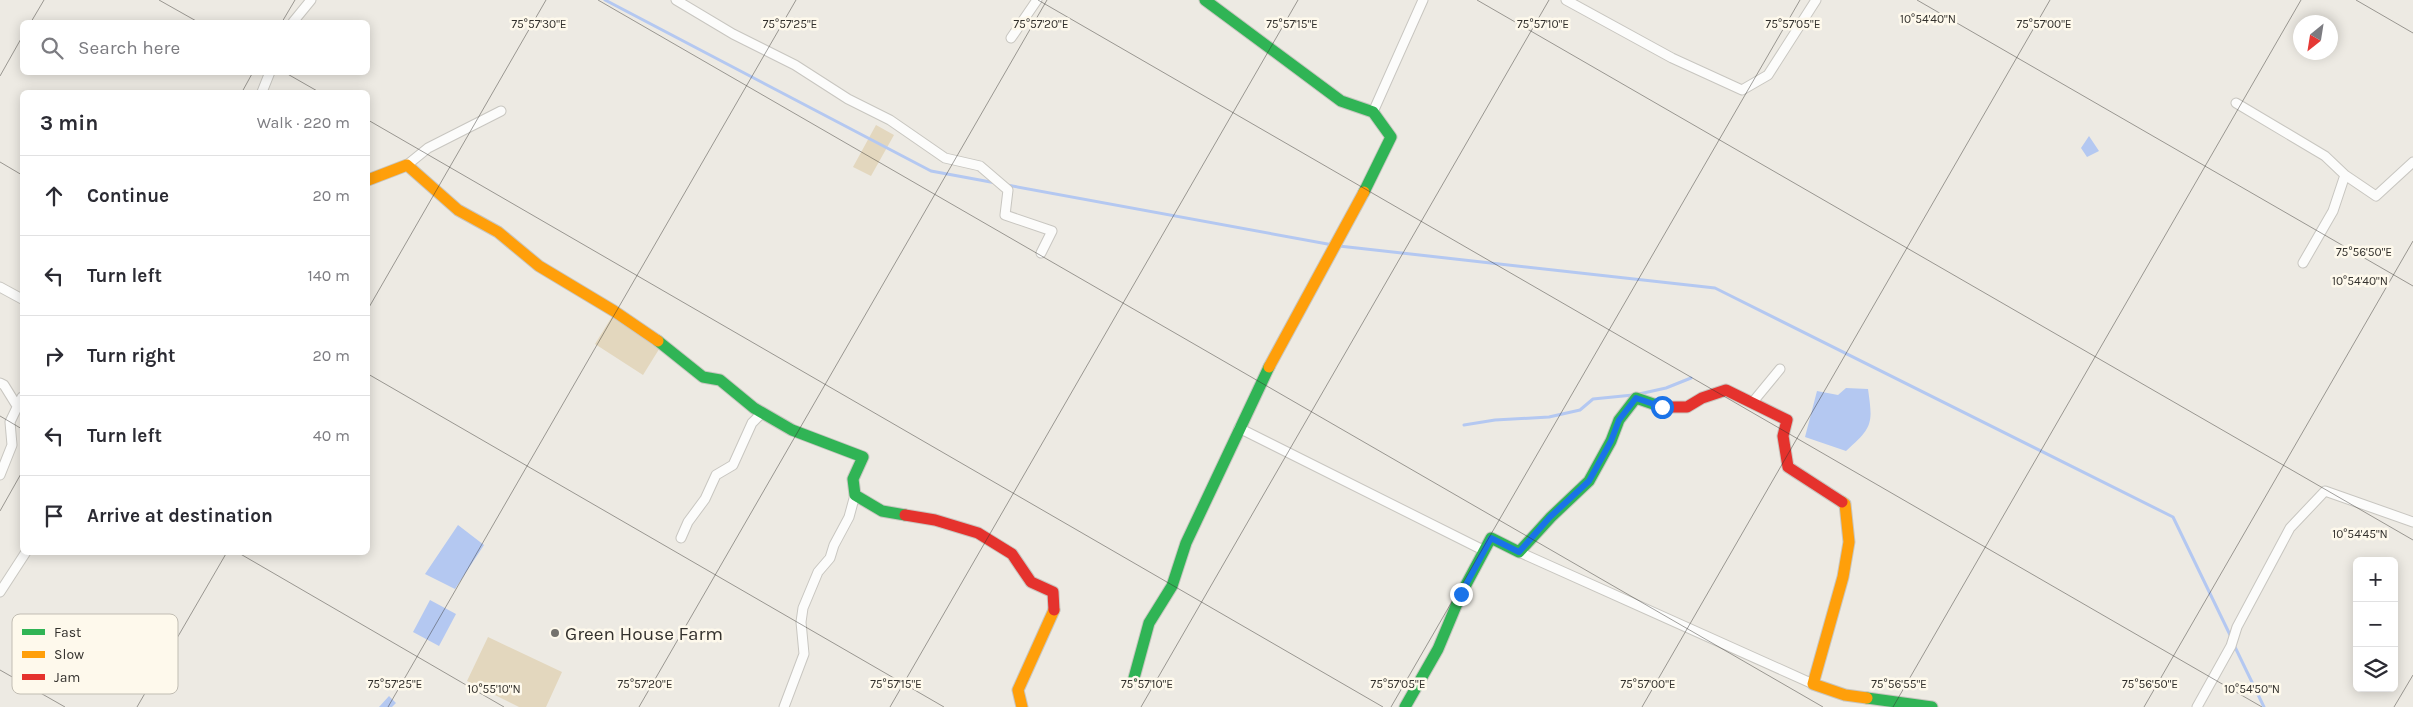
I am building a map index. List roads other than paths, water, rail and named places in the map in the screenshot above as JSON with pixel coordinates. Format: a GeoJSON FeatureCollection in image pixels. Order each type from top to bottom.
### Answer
{"type":"FeatureCollection","features":[{"type":"Feature","properties":{"kind":"street"},"geometry":{"type":"LineString","coordinates":[[295,20],[311,0]]}},
{"type":"Feature","properties":{"kind":"street"},"geometry":{"type":"LineString","coordinates":[[676,0],[734,34],[794,65],[848,99],[890,120],[945,158],[980,166],[1008,190],[1005,215],[1052,231],[1042,254]]}},
{"type":"Feature","properties":{"kind":"street"},"geometry":{"type":"LineString","coordinates":[[1011,38],[1037,0]]}},
{"type":"Feature","properties":{"kind":"street"},"geometry":{"type":"LineString","coordinates":[[1134,678],[1149,623],[1172,586],[1186,543],[1239,428],[1274,356],[1336,245],[1391,137],[1373,112],[1341,100],[1205,0]]}},
{"type":"Feature","properties":{"kind":"street"},"geometry":{"type":"LineString","coordinates":[[1373,112],[1423,0]]}},
{"type":"Feature","properties":{"kind":"street"},"geometry":{"type":"LineString","coordinates":[[1566,0],[1672,58],[1742,90],[1768,75],[1816,0]]}},
{"type":"Feature","properties":{"kind":"street"},"geometry":{"type":"LineString","coordinates":[[263,90],[269,75]]}},
{"type":"Feature","properties":{"kind":"street"},"geometry":{"type":"LineString","coordinates":[[2236,103],[2325,156],[2345,175],[2376,196],[2413,162]]}},
{"type":"Feature","properties":{"kind":"street"},"geometry":{"type":"LineString","coordinates":[[370,179],[407,165],[428,148],[501,110]]}},
{"type":"Feature","properties":{"kind":"street"},"geometry":{"type":"LineString","coordinates":[[407,165],[458,210],[498,232],[539,266],[614,311],[674,352],[703,377],[720,380],[762,413],[792,430],[863,457],[853,479],[855,495],[848,517],[834,545],[830,558],[818,572],[803,608],[801,622],[804,654],[784,707]]}},
{"type":"Feature","properties":{"kind":"street"},"geometry":{"type":"LineString","coordinates":[[2303,263],[2332,211],[2345,175]]}},
{"type":"Feature","properties":{"kind":"street"},"geometry":{"type":"LineString","coordinates":[[0,287],[20,298]]}},
{"type":"Feature","properties":{"kind":"street"},"geometry":{"type":"LineString","coordinates":[[1752,403],[1780,370]]}},
{"type":"Feature","properties":{"kind":"street"},"geometry":{"type":"LineString","coordinates":[[0,383],[17,406]]}},
{"type":"Feature","properties":{"kind":"street"},"geometry":{"type":"LineString","coordinates":[[1519,552],[1550,517],[1589,481],[1611,441],[1619,420],[1636,398],[1662,407],[1687,407],[1702,398],[1726,390],[1787,420],[1783,436],[1788,468],[1823,488],[1845,504],[1849,542],[1842,577],[1813,684]]}},
{"type":"Feature","properties":{"kind":"street"},"geometry":{"type":"LineString","coordinates":[[0,475],[12,445],[10,422],[20,401]]}},
{"type":"Feature","properties":{"kind":"street"},"geometry":{"type":"LineString","coordinates":[[681,538],[688,522],[704,499],[716,475],[733,465],[752,423],[762,413]]}},
{"type":"Feature","properties":{"kind":"street"},"geometry":{"type":"LineString","coordinates":[[1239,428],[1483,550]]}},
{"type":"Feature","properties":{"kind":"street"},"geometry":{"type":"LineString","coordinates":[[2197,707],[2231,646],[2237,626],[2290,528],[2325,491],[2413,522]]}},
{"type":"Feature","properties":{"kind":"street"},"geometry":{"type":"LineString","coordinates":[[855,495],[882,511],[935,520],[978,533],[1012,554],[1031,582],[1053,592],[1054,613],[1018,690],[1022,707]]}},
{"type":"Feature","properties":{"kind":"street"},"geometry":{"type":"LineString","coordinates":[[1405,707],[1438,649],[1461,594],[1491,538],[1813,684],[1845,695],[1932,707]]}},
{"type":"Feature","properties":{"kind":"street"},"geometry":{"type":"LineString","coordinates":[[0,592],[24,555]]}},
{"type":"Feature","properties":{"kind":"water"},"geometry":{"type":"Polygon","coordinates":[[[2089,136],[2099,151],[2087,157],[2081,148],[2089,136]]]}},
{"type":"Feature","properties":{"kind":"water"},"geometry":{"type":"Polygon","coordinates":[[[1846,388],[1868,389],[1870,418],[1869,424],[1862,436],[1846,451],[1805,437],[1817,391],[1838,395],[1846,388]]]}},
{"type":"Feature","properties":{"kind":"water"},"geometry":{"type":"Polygon","coordinates":[[[458,525],[484,545],[455,589],[425,574],[458,525]]]}},
{"type":"Feature","properties":{"kind":"water"},"geometry":{"type":"Polygon","coordinates":[[[430,600],[456,614],[439,646],[413,632],[430,600]]]}},
{"type":"Feature","properties":{"kind":"water"},"geometry":{"type":"Polygon","coordinates":[[[389,696],[396,703],[392,707],[379,707],[389,696]]]}},
{"type":"Feature","properties":{"kind":"waterway"},"geometry":{"type":"LineString","coordinates":[[605,0],[931,171],[996,183]]}},
{"type":"Feature","properties":{"kind":"waterway"},"geometry":{"type":"LineString","coordinates":[[1007,185],[1333,245]]}},
{"type":"Feature","properties":{"kind":"waterway"},"geometry":{"type":"LineString","coordinates":[[1339,246],[1715,288],[2173,517],[2232,639]]}},
{"type":"Feature","properties":{"kind":"waterway"},"geometry":{"type":"LineString","coordinates":[[1639,394],[1666,388],[1691,378]]}},
{"type":"Feature","properties":{"kind":"waterway"},"geometry":{"type":"LineString","coordinates":[[1464,425],[1495,420],[1549,417],[1580,410],[1593,399],[1633,395]]}},
{"type":"Feature","properties":{"kind":"waterway"},"geometry":{"type":"LineString","coordinates":[[2234,645],[2264,707]]}},
{"type":"Feature","properties":{"kind":"place","name":"Green House Farm"},"geometry":{"type":"Point","coordinates":[555,633]}}]}
